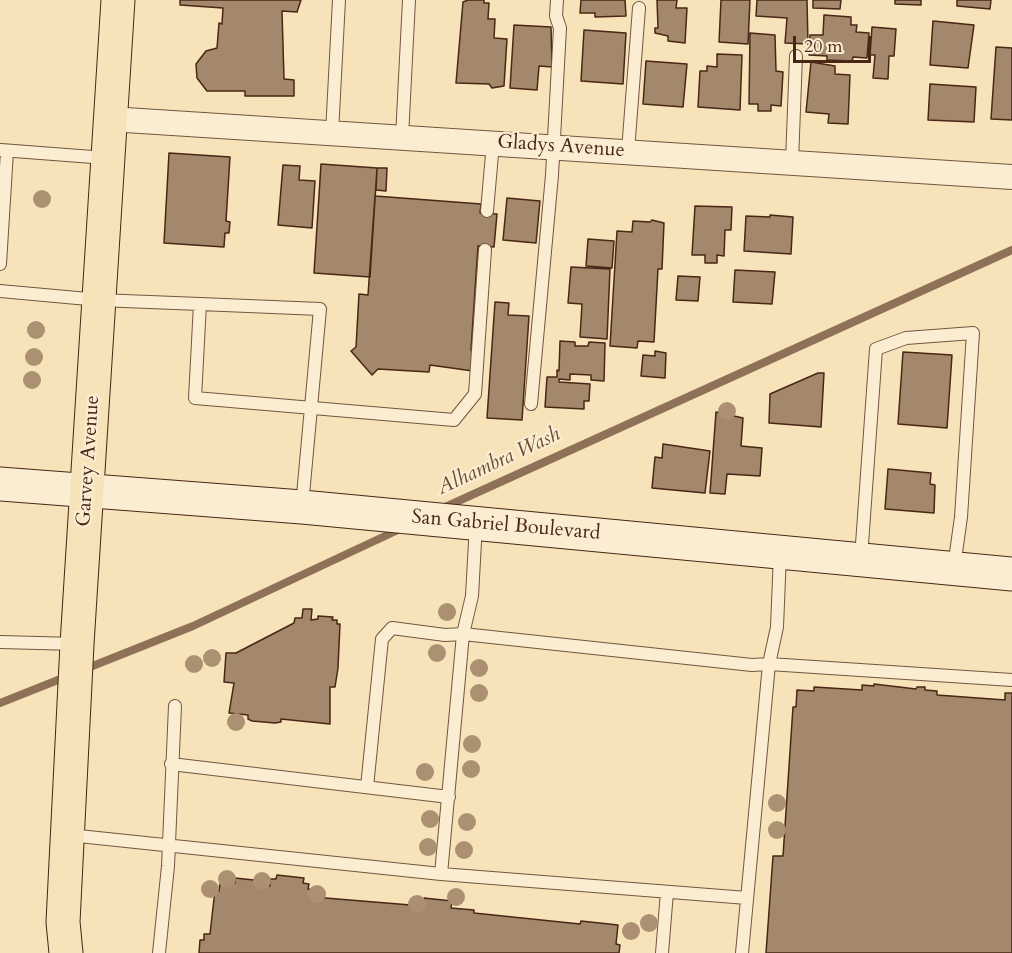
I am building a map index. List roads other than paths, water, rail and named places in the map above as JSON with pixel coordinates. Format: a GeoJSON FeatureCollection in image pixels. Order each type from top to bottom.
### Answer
{"type":"FeatureCollection","features":[{"type":"Feature","properties":{"kind":"main road","name":"Garvey Avenue"},"geometry":{"type":"LineString","coordinates":[[62,943],[77,641],[118,0]]}},
{"type":"Feature","properties":{"kind":"main road","name":"San Gabriel Boulevard"},"geometry":{"type":"LineString","coordinates":[[0,484],[302,507],[1012,574]]}},
{"type":"Feature","properties":{"kind":"street","name":"Gladys Avenue"},"geometry":{"type":"LineString","coordinates":[[110,119],[1012,177]]}},
{"type":"Feature","properties":{"kind":"lane"},"geometry":{"type":"LineString","coordinates":[[332,133],[339,0]]}},
{"type":"Feature","properties":{"kind":"lane"},"geometry":{"type":"LineString","coordinates":[[402,137],[409,0]]}},
{"type":"Feature","properties":{"kind":"lane"},"geometry":{"type":"LineString","coordinates":[[531,404],[553,147],[560,28],[556,16],[557,0]]}},
{"type":"Feature","properties":{"kind":"lane"},"geometry":{"type":"LineString","coordinates":[[628,151],[639,8]]}},
{"type":"Feature","properties":{"kind":"lane"},"geometry":{"type":"LineString","coordinates":[[792,162],[796,57]]}},
{"type":"Feature","properties":{"kind":"lane"},"geometry":{"type":"LineString","coordinates":[[487,211],[493,143]]}},
{"type":"Feature","properties":{"kind":"lane"},"geometry":{"type":"LineString","coordinates":[[0,264],[3,151],[107,158]]}},
{"type":"Feature","properties":{"kind":"lane"},"geometry":{"type":"LineString","coordinates":[[200,304],[195,398],[312,406],[454,420],[475,394],[485,250]]}},
{"type":"Feature","properties":{"kind":"lane"},"geometry":{"type":"LineString","coordinates":[[0,291],[99,300],[320,309],[302,507]]}},
{"type":"Feature","properties":{"kind":"lane"},"geometry":{"type":"LineString","coordinates":[[861,559],[876,349],[906,338],[973,333],[961,517],[954,568]]}},
{"type":"Feature","properties":{"kind":"lane"},"geometry":{"type":"LineString","coordinates":[[441,874],[463,634],[472,596],[481,524]]}},
{"type":"Feature","properties":{"kind":"lane"},"geometry":{"type":"LineString","coordinates":[[742,953],[769,664],[777,627],[780,552]]}},
{"type":"Feature","properties":{"kind":"lane"},"geometry":{"type":"LineString","coordinates":[[367,788],[382,639],[392,628],[752,665],[769,664],[1012,680]]}},
{"type":"Feature","properties":{"kind":"lane"},"geometry":{"type":"LineString","coordinates":[[0,642],[77,641]]}},
{"type":"Feature","properties":{"kind":"lane"},"geometry":{"type":"LineString","coordinates":[[159,953],[169,848],[175,706]]}},
{"type":"Feature","properties":{"kind":"lane"},"geometry":{"type":"LineString","coordinates":[[171,764],[449,797]]}},
{"type":"Feature","properties":{"kind":"lane"},"geometry":{"type":"LineString","coordinates":[[67,835],[169,848],[441,874],[747,898]]}},
{"type":"Feature","properties":{"kind":"lane"},"geometry":{"type":"LineString","coordinates":[[662,953],[668,892]]}},
{"type":"Feature","properties":{"kind":"waterway","name":"Alhambra Wash"},"geometry":{"type":"LineString","coordinates":[[443,508],[1012,250]]}},
{"type":"Feature","properties":{"kind":"waterway","name":"Alhambra Wash"},"geometry":{"type":"LineString","coordinates":[[85,669],[193,626],[400,529]]}},
{"type":"Feature","properties":{"kind":"waterway","name":"Alhambra Wash"},"geometry":{"type":"LineString","coordinates":[[0,703],[68,676]]}}]}
